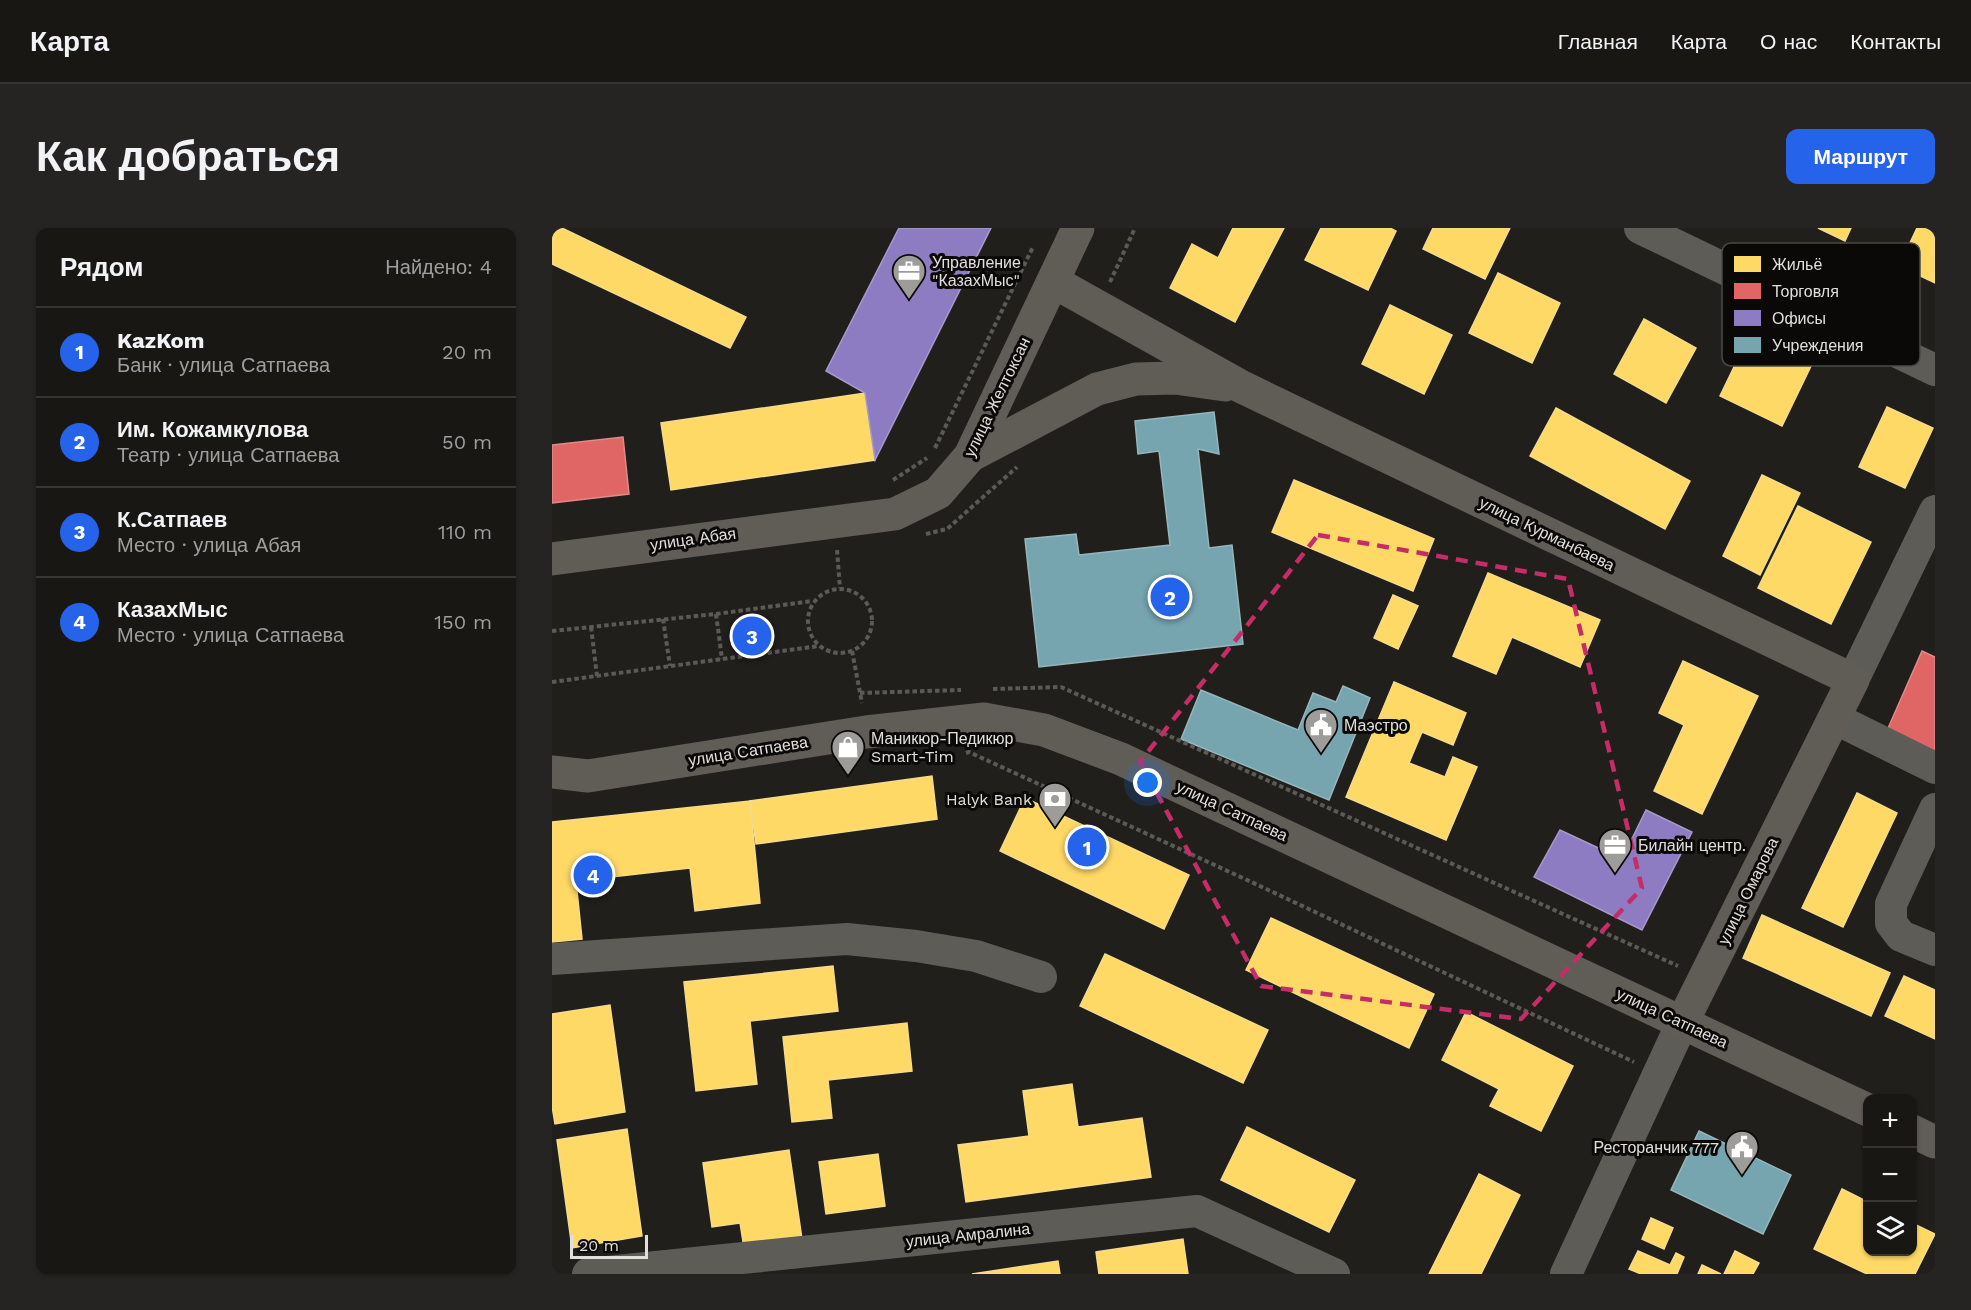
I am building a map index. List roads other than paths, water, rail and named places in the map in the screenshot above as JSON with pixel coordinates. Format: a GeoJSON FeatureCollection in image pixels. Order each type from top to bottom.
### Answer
{"type":"FeatureCollection","features":[{"type":"Feature","properties":{"kind":"main road","name":"улица Желтоксан"},"geometry":{"type":"LineString","coordinates":[[834,520],[895,514],[904,510],[938,493],[970,456],[1078,228]]}},
{"type":"Feature","properties":{"kind":"main road"},"geometry":{"type":"LineString","coordinates":[[1054,282],[1242,387]]}},
{"type":"Feature","properties":{"kind":"main road"},"geometry":{"type":"LineString","coordinates":[[970,456],[1097,389],[1136,379],[1175,378],[1242,387]]}},
{"type":"Feature","properties":{"kind":"main road","name":"улица Курманбаева"},"geometry":{"type":"LineString","coordinates":[[1242,387],[1853,680]]}},
{"type":"Feature","properties":{"kind":"main road","name":"улица Абая"},"geometry":{"type":"LineString","coordinates":[[552,559],[834,520]]}},
{"type":"Feature","properties":{"kind":"main road","name":"улица Омарова"},"geometry":{"type":"LineString","coordinates":[[1682,1023],[1853,680]]}},
{"type":"Feature","properties":{"kind":"main road","name":"улица Сатпаева"},"geometry":{"type":"LineString","coordinates":[[552,772],[588,776],[866,732],[984,719],[1044,730],[1121,759],[1863,1108]]}},
{"type":"Feature","properties":{"kind":"main road"},"geometry":{"type":"LineString","coordinates":[[1917,1133],[1935,1142]]}},
{"type":"Feature","properties":{"kind":"street"},"geometry":{"type":"LineString","coordinates":[[1640,228],[1722,267]]}},
{"type":"Feature","properties":{"kind":"street"},"geometry":{"type":"LineString","coordinates":[[1920,362],[1935,369]]}},
{"type":"Feature","properties":{"kind":"street","name":"улица Омарова"},"geometry":{"type":"LineString","coordinates":[[1853,680],[1935,511]]}},
{"type":"Feature","properties":{"kind":"street"},"geometry":{"type":"LineString","coordinates":[[1834,718],[1935,768]]}},
{"type":"Feature","properties":{"kind":"street"},"geometry":{"type":"LineString","coordinates":[[1935,809],[1891,904],[1891,923],[1901,936],[1935,950]]}},
{"type":"Feature","properties":{"kind":"street"},"geometry":{"type":"LineString","coordinates":[[552,959],[847,939],[916,946],[976,956],[1041,977]]}},
{"type":"Feature","properties":{"kind":"street","name":"улица Омарова"},"geometry":{"type":"LineString","coordinates":[[1566,1274],[1682,1023]]}},
{"type":"Feature","properties":{"kind":"street","name":"улица Амралина"},"geometry":{"type":"LineString","coordinates":[[588,1274],[1197,1211],[1334,1274]]}},
{"type":"Feature","properties":{"kind":"place","name":"Управление \"КазахМыс\""},"geometry":{"type":"Point","coordinates":[909,300]}},
{"type":"Feature","properties":{"kind":"place","name":"Им. Кожамкулова"},"geometry":{"type":"Point","coordinates":[1170,597]}},
{"type":"Feature","properties":{"kind":"place","name":"К.Сатпаев"},"geometry":{"type":"Point","coordinates":[752,636]}},
{"type":"Feature","properties":{"kind":"place","name":"Маэстро"},"geometry":{"type":"Point","coordinates":[1321,754]}},
{"type":"Feature","properties":{"kind":"place","name":"Маникюр-Педикюр Smart-Tim"},"geometry":{"type":"Point","coordinates":[848,776]}},
{"type":"Feature","properties":{"kind":"place","name":"Halyk Bank"},"geometry":{"type":"Point","coordinates":[1055,828]}},
{"type":"Feature","properties":{"kind":"place","name":"KazKom"},"geometry":{"type":"Point","coordinates":[1087,847]}},
{"type":"Feature","properties":{"kind":"place","name":"Билайн центр."},"geometry":{"type":"Point","coordinates":[1615,874]}},
{"type":"Feature","properties":{"kind":"place","name":"КазахМыс"},"geometry":{"type":"Point","coordinates":[593,875]}},
{"type":"Feature","properties":{"kind":"place","name":"Ресторанчик 777"},"geometry":{"type":"Point","coordinates":[1742,1176]}}]}
